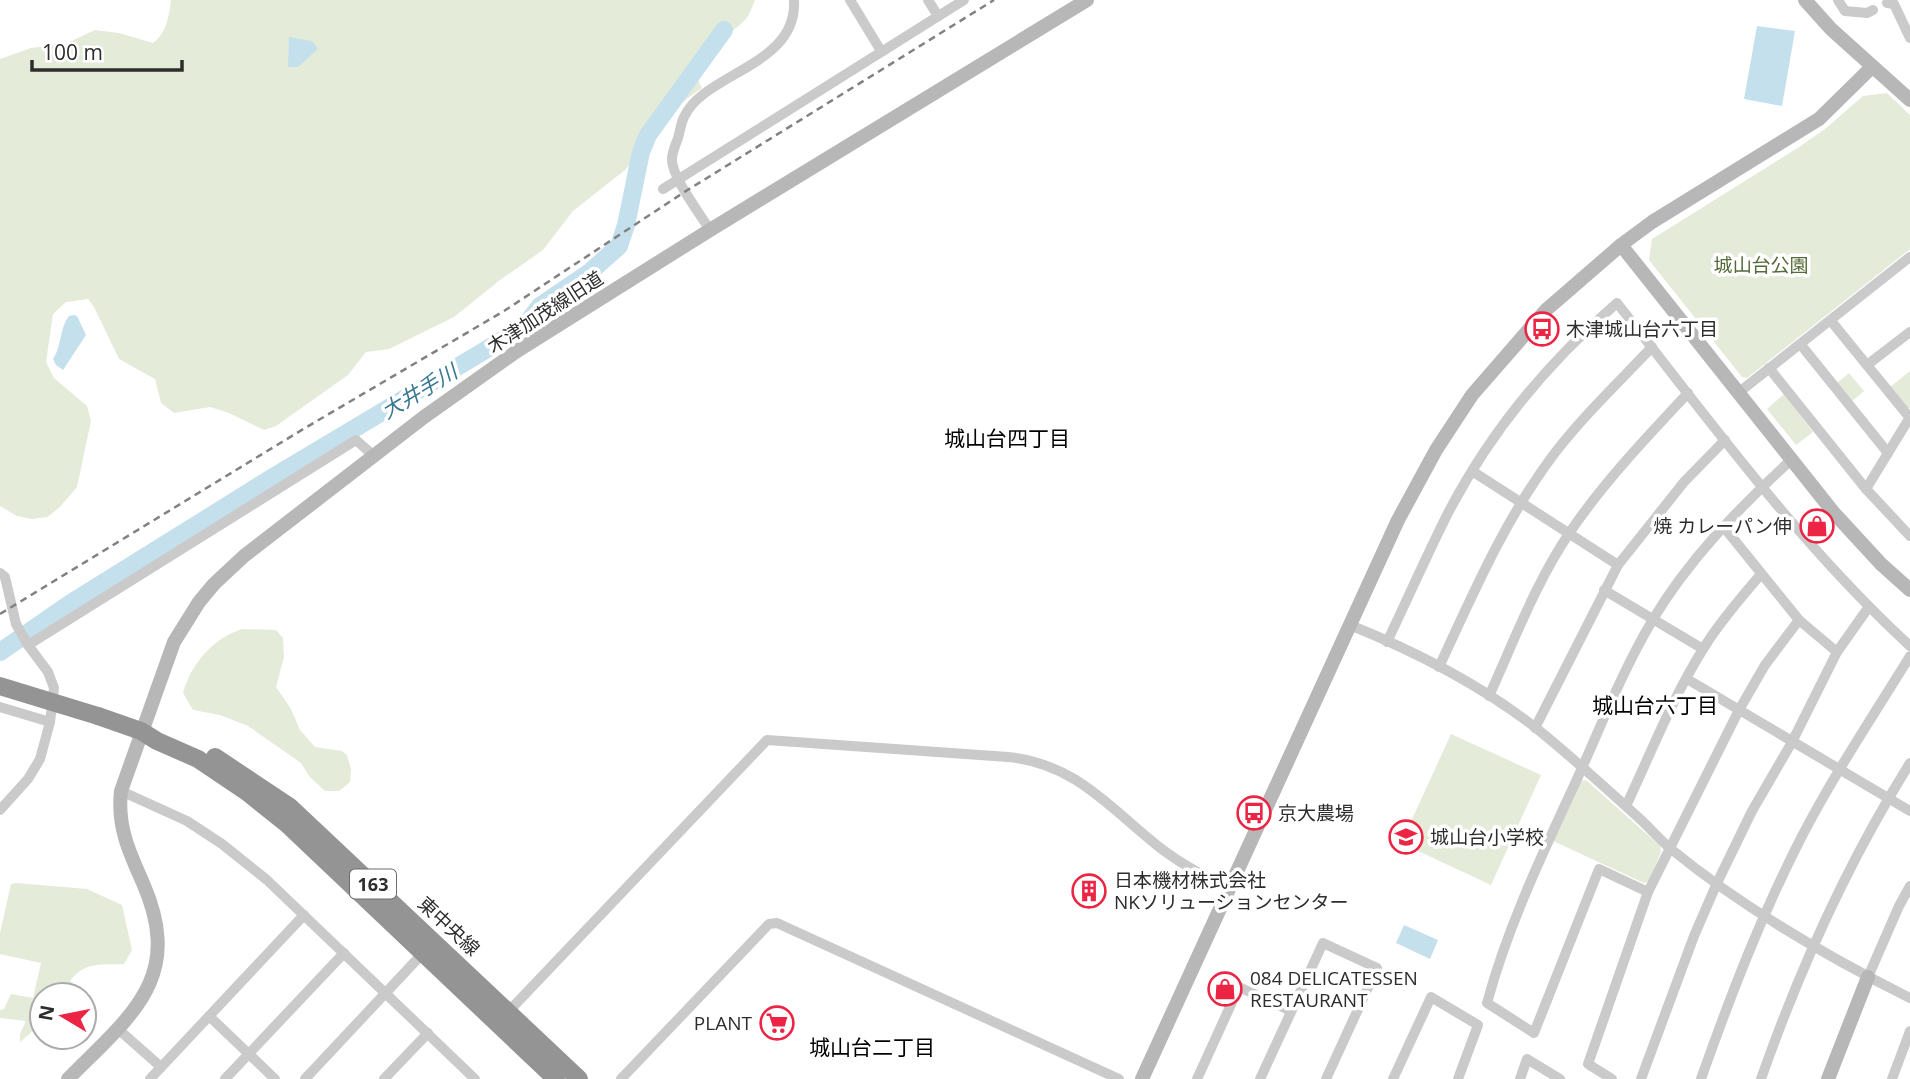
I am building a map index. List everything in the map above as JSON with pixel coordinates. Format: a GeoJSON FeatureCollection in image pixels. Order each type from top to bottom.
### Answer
{"type":"FeatureCollection","features":[{"type":"Feature","properties":{"kind":"highway","name":"東中央線"},"geometry":{"type":"LineString","coordinates":[[0,686],[141,731],[198,759],[247,792],[287,824],[555,1079]]}},
{"type":"Feature","properties":{"kind":"highway","name":"東中央線"},"geometry":{"type":"LineString","coordinates":[[141,731],[161,731],[196,747],[226,763],[290,807],[579,1079]]}},
{"type":"Feature","properties":{"kind":"street"},"geometry":{"type":"LineString","coordinates":[[710,230],[679,179],[671,160],[684,116],[698,99],[772,49],[789,27],[794,0]]}},
{"type":"Feature","properties":{"kind":"street"},"geometry":{"type":"LineString","coordinates":[[850,0],[881,51]]}},
{"type":"Feature","properties":{"kind":"street"},"geometry":{"type":"LineString","coordinates":[[928,0],[938,16]]}},
{"type":"Feature","properties":{"kind":"street"},"geometry":{"type":"LineString","coordinates":[[663,189],[964,0]]}},
{"type":"Feature","properties":{"kind":"street","name":"木津加茂線旧道"},"geometry":{"type":"LineString","coordinates":[[68,1079],[118,1029],[142,999],[154,975],[159,940],[157,921],[123,837],[121,791],[174,642],[199,602],[214,584],[244,556],[424,416],[517,351],[1087,0]]}},
{"type":"Feature","properties":{"kind":"street"},"geometry":{"type":"LineString","coordinates":[[1805,0],[1830,29],[1910,100]]}},
{"type":"Feature","properties":{"kind":"street"},"geometry":{"type":"LineString","coordinates":[[1838,0],[1845,11],[1867,13],[1873,10]]}},
{"type":"Feature","properties":{"kind":"street"},"geometry":{"type":"LineString","coordinates":[[1887,3],[1894,4],[1910,38]]}},
{"type":"Feature","properties":{"kind":"street"},"geometry":{"type":"LineString","coordinates":[[1142,1079],[1416,485],[1472,396],[1517,340],[1546,310],[1621,245],[1684,202],[1819,119],[1872,67]]}},
{"type":"Feature","properties":{"kind":"street"},"geometry":{"type":"LineString","coordinates":[[1621,245],[1834,513],[1881,564],[1910,590]]}},
{"type":"Feature","properties":{"kind":"street"},"geometry":{"type":"LineString","coordinates":[[1738,393],[1910,257]]}},
{"type":"Feature","properties":{"kind":"street"},"geometry":{"type":"LineString","coordinates":[[1387,642],[1448,514],[1472,471],[1522,399],[1589,327],[1617,303],[1762,486],[1868,608],[1910,646]]}},
{"type":"Feature","properties":{"kind":"street"},"geometry":{"type":"LineString","coordinates":[[1831,321],[1910,417],[1866,489]]}},
{"type":"Feature","properties":{"kind":"street"},"geometry":{"type":"LineString","coordinates":[[1867,365],[1910,332]]}},
{"type":"Feature","properties":{"kind":"street"},"geometry":{"type":"LineString","coordinates":[[1801,345],[1888,453]]}},
{"type":"Feature","properties":{"kind":"street"},"geometry":{"type":"LineString","coordinates":[[1439,667],[1499,539],[1521,503],[1554,454],[1652,347]]}},
{"type":"Feature","properties":{"kind":"street"},"geometry":{"type":"LineString","coordinates":[[1769,368],[1866,489],[1910,535]]}},
{"type":"Feature","properties":{"kind":"street"},"geometry":{"type":"LineString","coordinates":[[1489,696],[1540,585],[1569,533],[1610,479],[1688,393]]}},
{"type":"Feature","properties":{"kind":"street"},"geometry":{"type":"LineString","coordinates":[[28,645],[356,440],[374,456]]}},
{"type":"Feature","properties":{"kind":"street"},"geometry":{"type":"LineString","coordinates":[[1535,728],[1618,565],[1684,482],[1725,440]]}},
{"type":"Feature","properties":{"kind":"street"},"geometry":{"type":"LineString","coordinates":[[1648,892],[1599,869],[1534,1033],[1487,1003],[1518,909],[1653,619],[1687,570],[1723,526],[1791,460]]}},
{"type":"Feature","properties":{"kind":"street"},"geometry":{"type":"LineString","coordinates":[[1472,471],[1618,565]]}},
{"type":"Feature","properties":{"kind":"street"},"geometry":{"type":"LineString","coordinates":[[1723,526],[1799,620],[1837,652]]}},
{"type":"Feature","properties":{"kind":"street"},"geometry":{"type":"LineString","coordinates":[[0,573],[5,578],[16,624],[48,672],[54,688],[50,722],[40,759],[28,779],[0,810]]}},
{"type":"Feature","properties":{"kind":"street"},"geometry":{"type":"LineString","coordinates":[[1626,806],[1703,649],[1727,613],[1761,574]]}},
{"type":"Feature","properties":{"kind":"street"},"geometry":{"type":"LineString","coordinates":[[1604,590],[1703,649]]}},
{"type":"Feature","properties":{"kind":"street"},"geometry":{"type":"LineString","coordinates":[[1641,1079],[1694,936],[1717,883],[1752,811],[1792,741],[1837,652],[1868,608]]}},
{"type":"Feature","properties":{"kind":"street"},"geometry":{"type":"LineString","coordinates":[[1612,1079],[1588,1064],[1648,892],[1739,710],[1765,665],[1799,620]]}},
{"type":"Feature","properties":{"kind":"street"},"geometry":{"type":"LineString","coordinates":[[1350,625],[1439,667],[1489,696],[1535,728],[1626,806],[1669,848],[1717,883],[1813,947],[1910,998]]}},
{"type":"Feature","properties":{"kind":"street"},"geometry":{"type":"LineString","coordinates":[[1701,1079],[1726,1007],[1764,915],[1801,837],[1910,656]]}},
{"type":"Feature","properties":{"kind":"street"},"geometry":{"type":"LineString","coordinates":[[1686,679],[1910,811]]}},
{"type":"Feature","properties":{"kind":"street"},"geometry":{"type":"LineString","coordinates":[[0,707],[50,722]]}},
{"type":"Feature","properties":{"kind":"street"},"geometry":{"type":"LineString","coordinates":[[509,1011],[767,740],[1008,757],[1043,763],[1084,783],[1164,851],[1229,887]]}},
{"type":"Feature","properties":{"kind":"street"},"geometry":{"type":"LineString","coordinates":[[1761,1079],[1813,947],[1858,851],[1910,763]]}},
{"type":"Feature","properties":{"kind":"street"},"geometry":{"type":"LineString","coordinates":[[121,791],[187,821],[222,844],[267,880],[428,1033],[469,1077]]}},
{"type":"Feature","properties":{"kind":"street"},"geometry":{"type":"LineString","coordinates":[[1828,1079],[1868,977],[1910,886]]}},
{"type":"Feature","properties":{"kind":"street"},"geometry":{"type":"LineString","coordinates":[[150,1079],[304,915]]}},
{"type":"Feature","properties":{"kind":"street"},"geometry":{"type":"LineString","coordinates":[[621,1079],[769,924],[777,923],[1119,1079]]}},
{"type":"Feature","properties":{"kind":"street"},"geometry":{"type":"LineString","coordinates":[[1260,1079],[1323,943],[1377,968],[1326,1079]]}},
{"type":"Feature","properties":{"kind":"street"},"geometry":{"type":"LineString","coordinates":[[225,1079],[344,953]]}},
{"type":"Feature","properties":{"kind":"street"},"geometry":{"type":"LineString","coordinates":[[305,1079],[423,953]]}},
{"type":"Feature","properties":{"kind":"street"},"geometry":{"type":"LineString","coordinates":[[1197,1079],[1239,987],[1291,1011]]}},
{"type":"Feature","properties":{"kind":"street"},"geometry":{"type":"LineString","coordinates":[[1393,1079],[1431,997],[1478,1024],[1458,1079]]}},
{"type":"Feature","properties":{"kind":"street"},"geometry":{"type":"LineString","coordinates":[[209,1016],[275,1079]]}},
{"type":"Feature","properties":{"kind":"street"},"geometry":{"type":"LineString","coordinates":[[118,1029],[161,1067]]}},
{"type":"Feature","properties":{"kind":"street"},"geometry":{"type":"LineString","coordinates":[[1892,1079],[1910,1031]]}},
{"type":"Feature","properties":{"kind":"street"},"geometry":{"type":"LineString","coordinates":[[384,1079],[428,1033]]}},
{"type":"Feature","properties":{"kind":"street"},"geometry":{"type":"LineString","coordinates":[[1520,1079],[1527,1059],[1560,1079]]}},
{"type":"Feature","properties":{"kind":"green space"},"geometry":{"type":"Polygon","coordinates":[[[171,0],[755,0],[748,16],[702,54],[697,63],[697,74],[702,88],[681,103],[625,170],[573,211],[543,250],[454,317],[389,349],[366,352],[348,375],[276,426],[264,430],[210,407],[174,413],[161,403],[155,379],[119,359],[88,299],[66,302],[53,314],[46,362],[54,378],[87,406],[91,421],[77,487],[59,508],[47,517],[32,519],[17,516],[0,506],[0,59],[31,48],[65,44],[95,30],[119,33],[153,43],[164,29],[171,0]]]}},
{"type":"Feature","properties":{"kind":"green space","name":"城山台公園"},"geometry":{"type":"Polygon","coordinates":[[[1887,93],[1910,115],[1910,249],[1747,378],[1742,377],[1649,260],[1652,239],[1799,147],[1825,129],[1863,96],[1887,93]]]}},
{"type":"Feature","properties":{"kind":"green space"},"geometry":{"type":"Polygon","coordinates":[[[1910,371],[1910,408],[1906,408],[1890,387],[1910,371]]]}},
{"type":"Feature","properties":{"kind":"green space"},"geometry":{"type":"Polygon","coordinates":[[[1849,373],[1864,391],[1852,401],[1837,383],[1849,373]]]}},
{"type":"Feature","properties":{"kind":"green space"},"geometry":{"type":"Polygon","coordinates":[[[1784,394],[1813,432],[1796,445],[1767,409],[1784,394]]]}},
{"type":"Feature","properties":{"kind":"green space"},"geometry":{"type":"Polygon","coordinates":[[[242,629],[276,630],[283,638],[284,657],[276,687],[291,709],[300,730],[315,747],[342,751],[347,755],[351,769],[350,782],[339,791],[325,791],[309,776],[301,763],[248,726],[220,715],[193,710],[183,693],[198,662],[222,639],[242,629]]]}},
{"type":"Feature","properties":{"kind":"green space"},"geometry":{"type":"Polygon","coordinates":[[[1451,734],[1541,775],[1491,885],[1401,843],[1451,734]]]}},
{"type":"Feature","properties":{"kind":"green space"},"geometry":{"type":"Polygon","coordinates":[[[1586,780],[1660,846],[1661,852],[1649,881],[1644,883],[1553,841],[1580,781],[1586,780]]]}},
{"type":"Feature","properties":{"kind":"green space"},"geometry":{"type":"Polygon","coordinates":[[[11,884],[87,889],[122,905],[132,950],[124,964],[94,965],[82,970],[70,981],[37,981],[41,963],[0,954],[0,933],[11,884]]]}},
{"type":"Feature","properties":{"kind":"green space"},"geometry":{"type":"Polygon","coordinates":[[[11,994],[28,997],[28,1035],[20,1042],[20,1034],[26,1021],[0,1018],[0,1010],[4,1009],[11,994]]]}},
{"type":"Feature","properties":{"kind":"water"},"geometry":{"type":"Polygon","coordinates":[[[1757,26],[1795,31],[1782,106],[1744,99],[1757,26]]]}},
{"type":"Feature","properties":{"kind":"water"},"geometry":{"type":"Polygon","coordinates":[[[289,37],[311,41],[317,47],[298,67],[288,67],[289,37]]]}},
{"type":"Feature","properties":{"kind":"water"},"geometry":{"type":"Polygon","coordinates":[[[74,315],[86,335],[63,370],[53,359],[66,321],[69,316],[74,315]]]}},
{"type":"Feature","properties":{"kind":"water"},"geometry":{"type":"Polygon","coordinates":[[[1404,925],[1438,940],[1430,959],[1396,943],[1404,925]]]}},
{"type":"Feature","properties":{"kind":"waterway","name":"大井手川"},"geometry":{"type":"LineString","coordinates":[[0,652],[71,603],[270,479],[524,327],[540,306],[590,272],[619,246],[641,152],[648,135],[724,30]]}},
{"type":"Feature","properties":{"kind":"railway"},"geometry":{"type":"LineString","coordinates":[[0,614],[305,428],[504,311],[686,191],[994,0]]}},
{"type":"Feature","properties":{"kind":"place","name":"木津城山台六丁目"},"geometry":{"type":"Point","coordinates":[1542,329]}},
{"type":"Feature","properties":{"kind":"place","name":"焼 カレーパン伸"},"geometry":{"type":"Point","coordinates":[1817,526]}},
{"type":"Feature","properties":{"kind":"place","name":"京大農場"},"geometry":{"type":"Point","coordinates":[1254,813]}},
{"type":"Feature","properties":{"kind":"place","name":"城山台小学校"},"geometry":{"type":"Point","coordinates":[1406,837]}},
{"type":"Feature","properties":{"kind":"place","name":"日本機材株式会社 NKソリューションセンター"},"geometry":{"type":"Point","coordinates":[1089,891]}},
{"type":"Feature","properties":{"kind":"place","name":"084 DELICATESSEN RESTAURANT"},"geometry":{"type":"Point","coordinates":[1225,989]}},
{"type":"Feature","properties":{"kind":"place","name":"PLANT"},"geometry":{"type":"Point","coordinates":[777,1023]}},
{"type":"Feature","properties":{"kind":"district","name":"城山台四丁目"},"geometry":{"type":"Point","coordinates":[1007,438]}},
{"type":"Feature","properties":{"kind":"district","name":"城山台六丁目"},"geometry":{"type":"Point","coordinates":[1655,705]}},
{"type":"Feature","properties":{"kind":"district","name":"城山台二丁目"},"geometry":{"type":"Point","coordinates":[872,1047]}}]}
